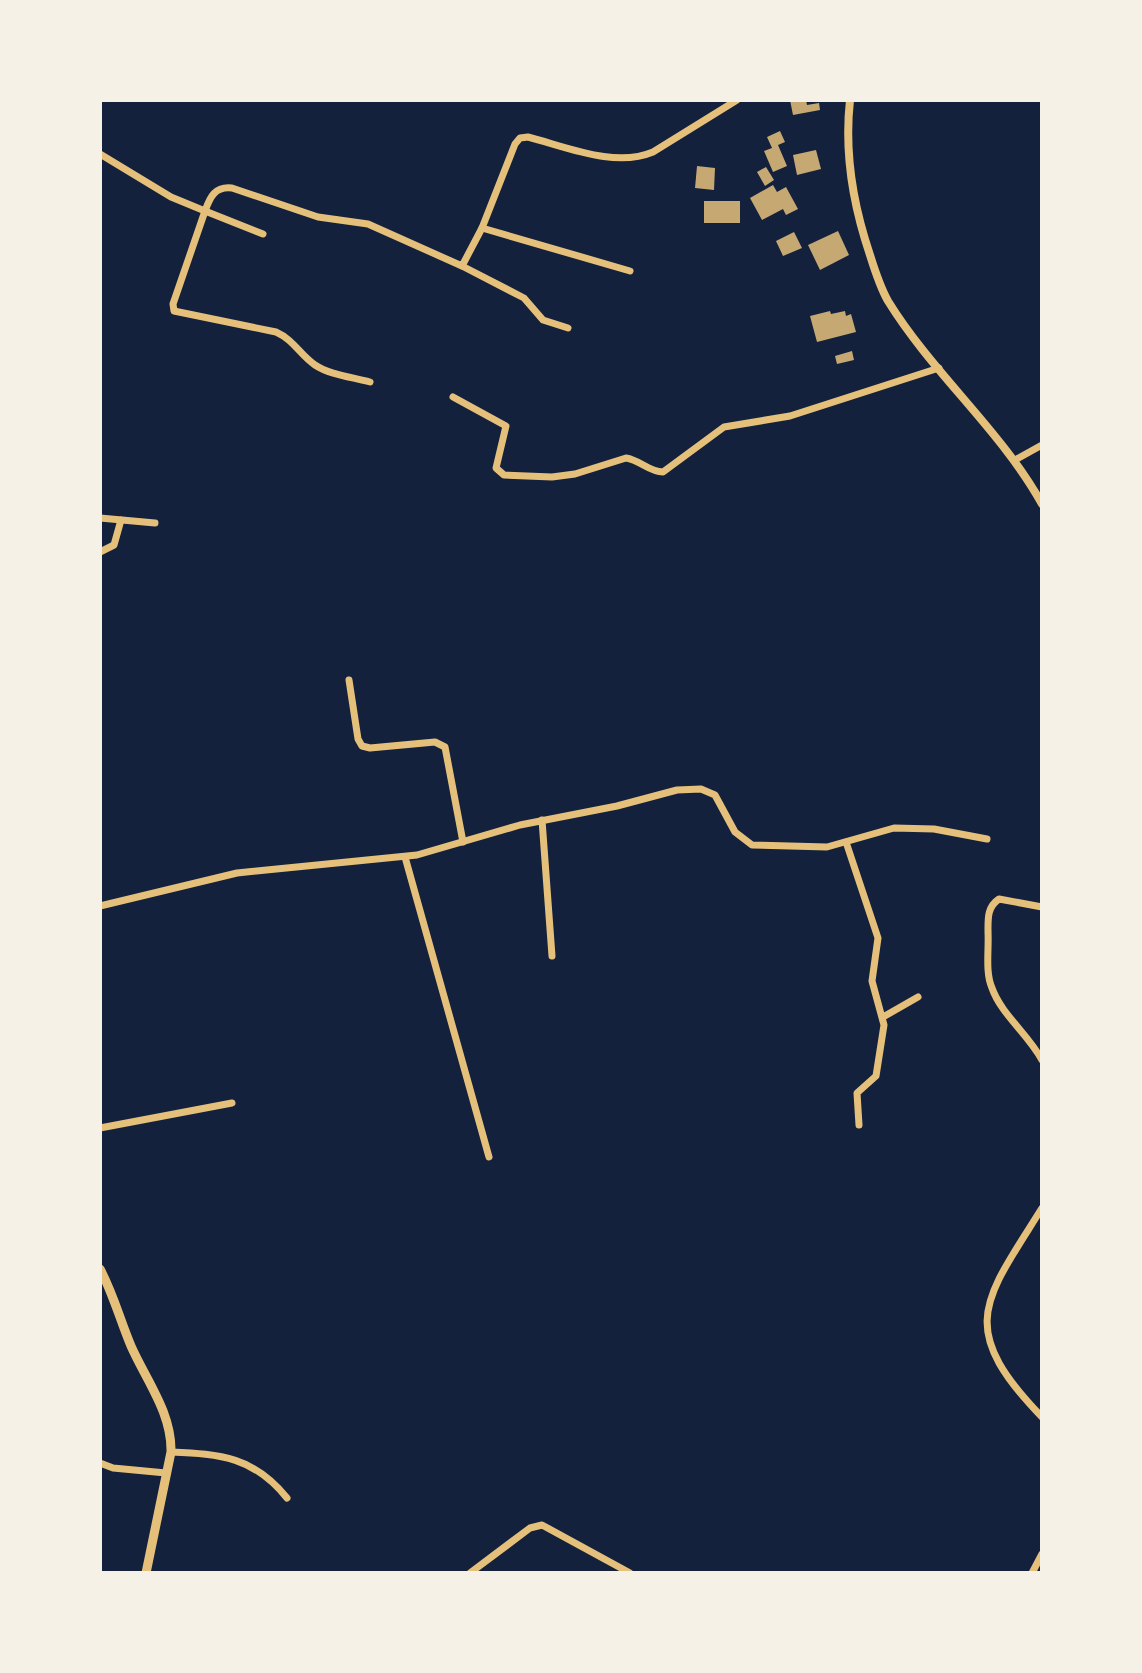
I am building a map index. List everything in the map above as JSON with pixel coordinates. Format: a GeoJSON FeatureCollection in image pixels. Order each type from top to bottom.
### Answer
{"type":"FeatureCollection","features":[{"type":"Feature","properties":{"kind":"main road"},"geometry":{"type":"LineString","coordinates":[[100,1269],[132,1349],[163,1409],[170,1436],[171,1452],[146,1573]]}},
{"type":"Feature","properties":{"kind":"street"},"geometry":{"type":"LineString","coordinates":[[462,266],[482,228],[520,138],[528,137],[616,158],[639,157],[653,152],[737,100]]}},
{"type":"Feature","properties":{"kind":"street"},"geometry":{"type":"LineString","coordinates":[[850,100],[848,139],[851,184],[860,225],[886,297],[939,368],[1015,460],[1042,504]]}},
{"type":"Feature","properties":{"kind":"street"},"geometry":{"type":"LineString","coordinates":[[100,154],[171,197],[263,234]]}},
{"type":"Feature","properties":{"kind":"street"},"geometry":{"type":"LineString","coordinates":[[370,382],[319,368],[291,340],[276,332],[174,311],[173,304],[214,193],[222,188],[232,188],[318,217],[368,224],[524,298],[543,320],[568,328]]}},
{"type":"Feature","properties":{"kind":"street"},"geometry":{"type":"LineString","coordinates":[[482,228],[630,271]]}},
{"type":"Feature","properties":{"kind":"street"},"geometry":{"type":"LineString","coordinates":[[453,397],[506,426],[496,468],[504,475],[552,477],[575,474],[626,458],[663,472],[724,427],[790,416],[939,368]]}},
{"type":"Feature","properties":{"kind":"street"},"geometry":{"type":"LineString","coordinates":[[1015,460],[1042,445]]}},
{"type":"Feature","properties":{"kind":"street"},"geometry":{"type":"LineString","coordinates":[[100,518],[155,523]]}},
{"type":"Feature","properties":{"kind":"street"},"geometry":{"type":"LineString","coordinates":[[100,552],[114,545],[121,520]]}},
{"type":"Feature","properties":{"kind":"street"},"geometry":{"type":"LineString","coordinates":[[349,680],[358,739],[362,746],[370,748],[435,742],[445,747],[463,842]]}},
{"type":"Feature","properties":{"kind":"street"},"geometry":{"type":"LineString","coordinates":[[100,906],[237,873],[405,857],[542,820],[587,813],[691,788],[715,795],[735,832],[752,845],[820,847],[894,828],[934,829],[987,839]]}},
{"type":"Feature","properties":{"kind":"street"},"geometry":{"type":"LineString","coordinates":[[542,820],[552,956]]}},
{"type":"Feature","properties":{"kind":"street"},"geometry":{"type":"LineString","coordinates":[[846,842],[878,938],[872,981],[883,1017],[877,1073],[873,1081],[857,1093],[859,1125]]}},
{"type":"Feature","properties":{"kind":"street"},"geometry":{"type":"LineString","coordinates":[[405,857],[489,1157]]}},
{"type":"Feature","properties":{"kind":"street"},"geometry":{"type":"LineString","coordinates":[[1042,907],[999,899],[990,907],[988,924],[991,986],[1042,1060]]}},
{"type":"Feature","properties":{"kind":"street"},"geometry":{"type":"LineString","coordinates":[[883,1017],[918,997]]}},
{"type":"Feature","properties":{"kind":"street"},"geometry":{"type":"LineString","coordinates":[[100,1128],[232,1103]]}},
{"type":"Feature","properties":{"kind":"street"},"geometry":{"type":"LineString","coordinates":[[1042,1208],[994,1287],[987,1307],[986,1327],[988,1340],[1002,1367],[1014,1386],[1042,1417]]}},
{"type":"Feature","properties":{"kind":"street"},"geometry":{"type":"LineString","coordinates":[[171,1452],[208,1455],[244,1463],[265,1474],[287,1498]]}},
{"type":"Feature","properties":{"kind":"street"},"geometry":{"type":"LineString","coordinates":[[100,1463],[113,1468],[166,1473]]}},
{"type":"Feature","properties":{"kind":"street"},"geometry":{"type":"LineString","coordinates":[[470,1573],[530,1528],[542,1525],[630,1573]]}},
{"type":"Feature","properties":{"kind":"street"},"geometry":{"type":"LineString","coordinates":[[1032,1573],[1042,1554]]}},
{"type":"Feature","properties":{"kind":"building"},"geometry":{"type":"Polygon","coordinates":[[[790,100],[806,100],[807,105],[819,103],[820,110],[793,115],[790,100]]]}},
{"type":"Feature","properties":{"kind":"building"},"geometry":{"type":"Polygon","coordinates":[[[780,131],[785,142],[778,145],[787,166],[773,172],[764,151],[772,148],[767,137],[780,131]]]}},
{"type":"Feature","properties":{"kind":"building"},"geometry":{"type":"Polygon","coordinates":[[[816,150],[821,169],[797,175],[793,155],[816,150]]]}},
{"type":"Feature","properties":{"kind":"building"},"geometry":{"type":"Polygon","coordinates":[[[697,166],[715,168],[714,190],[695,188],[697,166]]]}},
{"type":"Feature","properties":{"kind":"building"},"geometry":{"type":"Polygon","coordinates":[[[766,167],[774,180],[765,186],[757,172],[766,167]]]}},
{"type":"Feature","properties":{"kind":"building"},"geometry":{"type":"Polygon","coordinates":[[[773,185],[777,192],[786,187],[798,209],[786,215],[783,209],[762,220],[750,198],[773,185]]]}},
{"type":"Feature","properties":{"kind":"building"},"geometry":{"type":"Polygon","coordinates":[[[704,201],[740,201],[740,223],[704,223],[704,201]]]}},
{"type":"Feature","properties":{"kind":"building"},"geometry":{"type":"Polygon","coordinates":[[[838,231],[849,255],[820,270],[808,245],[838,231]]]}},
{"type":"Feature","properties":{"kind":"building"},"geometry":{"type":"Polygon","coordinates":[[[794,232],[802,248],[783,256],[776,241],[794,232]]]}},
{"type":"Feature","properties":{"kind":"building"},"geometry":{"type":"Polygon","coordinates":[[[830,311],[831,314],[845,311],[846,316],[851,314],[856,332],[817,342],[810,316],[830,311]]]}},
{"type":"Feature","properties":{"kind":"building"},"geometry":{"type":"Polygon","coordinates":[[[852,351],[854,360],[837,364],[835,356],[852,351]]]}}]}
